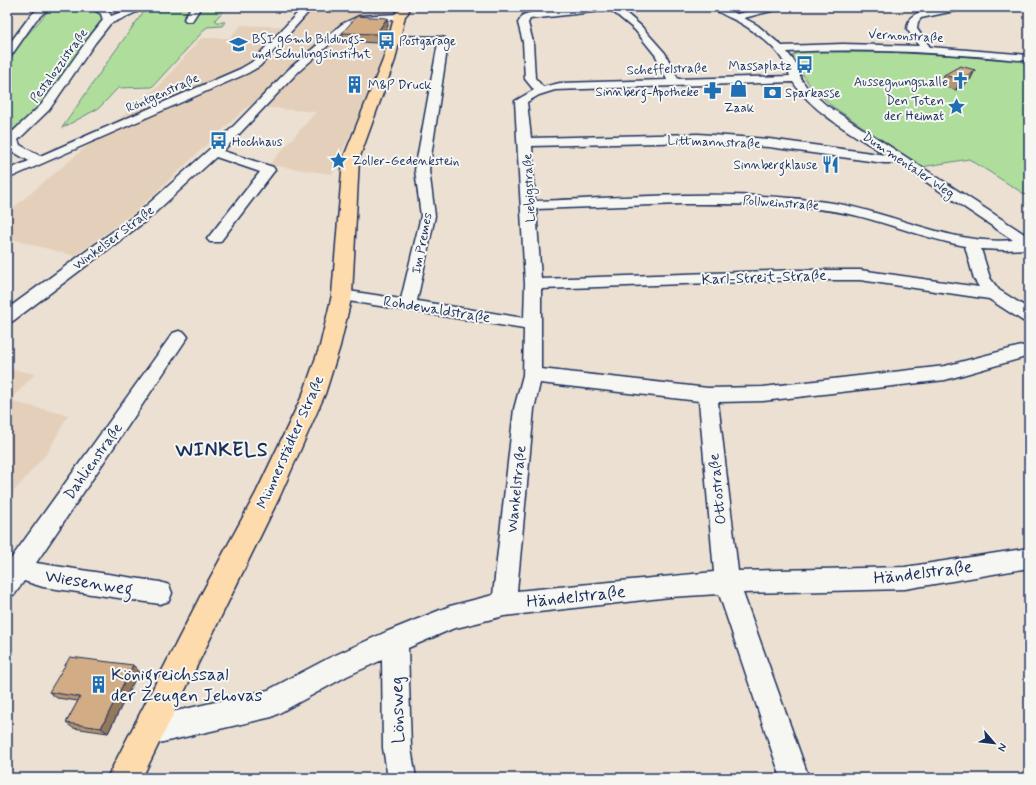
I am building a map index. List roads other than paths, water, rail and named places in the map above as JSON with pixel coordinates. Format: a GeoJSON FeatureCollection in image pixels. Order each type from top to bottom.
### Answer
{"type":"FeatureCollection","features":[{"type":"Feature","properties":{"kind":"main road","name":"Münnerstädter Straße"},"geometry":{"type":"LineString","coordinates":[[124,778],[266,498],[296,436],[314,394],[330,346],[342,295],[351,159],[389,60],[401,11]]}},
{"type":"Feature","properties":{"kind":"street"},"geometry":{"type":"LineString","coordinates":[[7,54],[33,18],[44,7]]}},
{"type":"Feature","properties":{"kind":"street"},"geometry":{"type":"LineString","coordinates":[[95,7],[105,12],[108,20],[125,16],[140,7]]}},
{"type":"Feature","properties":{"kind":"street"},"geometry":{"type":"LineString","coordinates":[[189,19],[196,7]]}},
{"type":"Feature","properties":{"kind":"street","name":"Röntgenstraße"},"geometry":{"type":"LineString","coordinates":[[7,175],[244,71],[256,64],[308,7]]}},
{"type":"Feature","properties":{"kind":"street"},"geometry":{"type":"LineString","coordinates":[[540,90],[530,79],[528,42],[523,23],[526,17],[532,15],[612,7],[638,28],[661,55],[674,82]]}},
{"type":"Feature","properties":{"kind":"street"},"geometry":{"type":"LineString","coordinates":[[718,7],[768,37],[780,49],[792,65],[796,78]]}},
{"type":"Feature","properties":{"kind":"street"},"geometry":{"type":"LineString","coordinates":[[736,17],[776,7]]}},
{"type":"Feature","properties":{"kind":"street"},"geometry":{"type":"LineString","coordinates":[[927,50],[912,29],[913,22],[918,16],[961,7]]}},
{"type":"Feature","properties":{"kind":"street","name":"Winkelser Straße"},"geometry":{"type":"LineString","coordinates":[[7,316],[142,217],[214,152],[293,70],[346,26],[369,12],[401,11]]}},
{"type":"Feature","properties":{"kind":"street","name":"Pestalozzistraße"},"geometry":{"type":"LineString","coordinates":[[39,160],[14,147],[12,138],[37,116],[49,102],[73,65],[108,20]]}},
{"type":"Feature","properties":{"kind":"street","name":"Im Premes"},"geometry":{"type":"LineString","coordinates":[[393,39],[433,39],[441,40],[443,43],[422,170],[423,185],[428,206],[428,216],[408,304]]}},
{"type":"Feature","properties":{"kind":"street","name":"Vernonstraße"},"geometry":{"type":"LineString","coordinates":[[780,49],[844,47],[927,50],[1029,58]]}},
{"type":"Feature","properties":{"kind":"street","name":"Scheffelstraße"},"geometry":{"type":"LineString","coordinates":[[540,90],[560,86],[796,78]]}},
{"type":"Feature","properties":{"kind":"street","name":"Dummentaler Weg"},"geometry":{"type":"LineString","coordinates":[[796,78],[804,91],[822,107],[1028,243]]}},
{"type":"Feature","properties":{"kind":"street","name":"Liebigstraße"},"geometry":{"type":"LineString","coordinates":[[532,375],[533,284],[525,142],[520,101],[530,94],[540,90]]}},
{"type":"Feature","properties":{"kind":"street","name":"Littmannstraße"},"geometry":{"type":"LineString","coordinates":[[525,142],[698,138],[768,143],[884,159],[902,159]]}},
{"type":"Feature","properties":{"kind":"street"},"geometry":{"type":"LineString","coordinates":[[214,152],[268,170],[214,239]]}},
{"type":"Feature","properties":{"kind":"street","name":"Pollweinstraße"},"geometry":{"type":"LineString","coordinates":[[529,205],[768,200],[841,208],[941,235],[992,246],[1013,246],[1028,243]]}},
{"type":"Feature","properties":{"kind":"street"},"geometry":{"type":"LineString","coordinates":[[972,242],[982,279],[993,294],[1029,317]]}},
{"type":"Feature","properties":{"kind":"street","name":"Karl-Streit-Straße"},"geometry":{"type":"LineString","coordinates":[[533,284],[798,275],[860,275],[993,294]]}},
{"type":"Feature","properties":{"kind":"street","name":"Rohdewaldstraße"},"geometry":{"type":"LineString","coordinates":[[342,295],[408,304],[532,325]]}},
{"type":"Feature","properties":{"kind":"street","name":"Dahlienstraße"},"geometry":{"type":"LineString","coordinates":[[13,577],[179,337]]}},
{"type":"Feature","properties":{"kind":"street"},"geometry":{"type":"LineString","coordinates":[[532,375],[708,395],[763,394],[945,373],[1029,350]]}},
{"type":"Feature","properties":{"kind":"street","name":"Wankelstraße"},"geometry":{"type":"LineString","coordinates":[[504,604],[524,409],[532,375]]}},
{"type":"Feature","properties":{"kind":"street","name":"Ottostraße"},"geometry":{"type":"LineString","coordinates":[[708,395],[727,582],[795,778]]}},
{"type":"Feature","properties":{"kind":"street","name":"Händelstraße"},"geometry":{"type":"LineString","coordinates":[[146,732],[272,703],[338,667],[395,641],[450,618],[504,604],[670,586],[727,582],[905,578],[1029,558]]}},
{"type":"Feature","properties":{"kind":"street","name":"Wiesenweg"},"geometry":{"type":"LineString","coordinates":[[13,577],[43,576],[160,593]]}},
{"type":"Feature","properties":{"kind":"street","name":"Lönsweg"},"geometry":{"type":"LineString","coordinates":[[395,641],[397,748],[402,778]]}},
{"type":"Feature","properties":{"kind":"place","name":"Postgarage"},"geometry":{"type":"Point","coordinates":[386,40]}},
{"type":"Feature","properties":{"kind":"place","name":"BSI gGmb Bildungs- und Schulungsinstitut"},"geometry":{"type":"Point","coordinates":[239,45]}},
{"type":"Feature","properties":{"kind":"place","name":"Massaplatz"},"geometry":{"type":"Point","coordinates":[805,65]}},
{"type":"Feature","properties":{"kind":"place","name":"Aussegnungshalle"},"geometry":{"type":"Point","coordinates":[961,81]}},
{"type":"Feature","properties":{"kind":"place","name":"M&P Druck"},"geometry":{"type":"Point","coordinates":[355,84]}},
{"type":"Feature","properties":{"kind":"place","name":"Zaak"},"geometry":{"type":"Point","coordinates":[739,88]}},
{"type":"Feature","properties":{"kind":"place","name":"Sinnberg-Apotheke"},"geometry":{"type":"Point","coordinates":[712,91]}},
{"type":"Feature","properties":{"kind":"place","name":"Sparkasse"},"geometry":{"type":"Point","coordinates":[772,92]}},
{"type":"Feature","properties":{"kind":"place","name":"Den Toten der Heimat"},"geometry":{"type":"Point","coordinates":[957,107]}},
{"type":"Feature","properties":{"kind":"place","name":"Hochhaus"},"geometry":{"type":"Point","coordinates":[219,141]}},
{"type":"Feature","properties":{"kind":"place","name":"Zoller-Gedenkstein"},"geometry":{"type":"Point","coordinates":[339,160]}},
{"type":"Feature","properties":{"kind":"place","name":"Sinnbergklause"},"geometry":{"type":"Point","coordinates":[831,164]}},
{"type":"Feature","properties":{"kind":"place","name":"Königreichssaal der Zeugen Jehovas"},"geometry":{"type":"Point","coordinates":[98,684]}},
{"type":"Feature","properties":{"kind":"district","name":"WINKELS"},"geometry":{"type":"Point","coordinates":[222,449]}}]}
